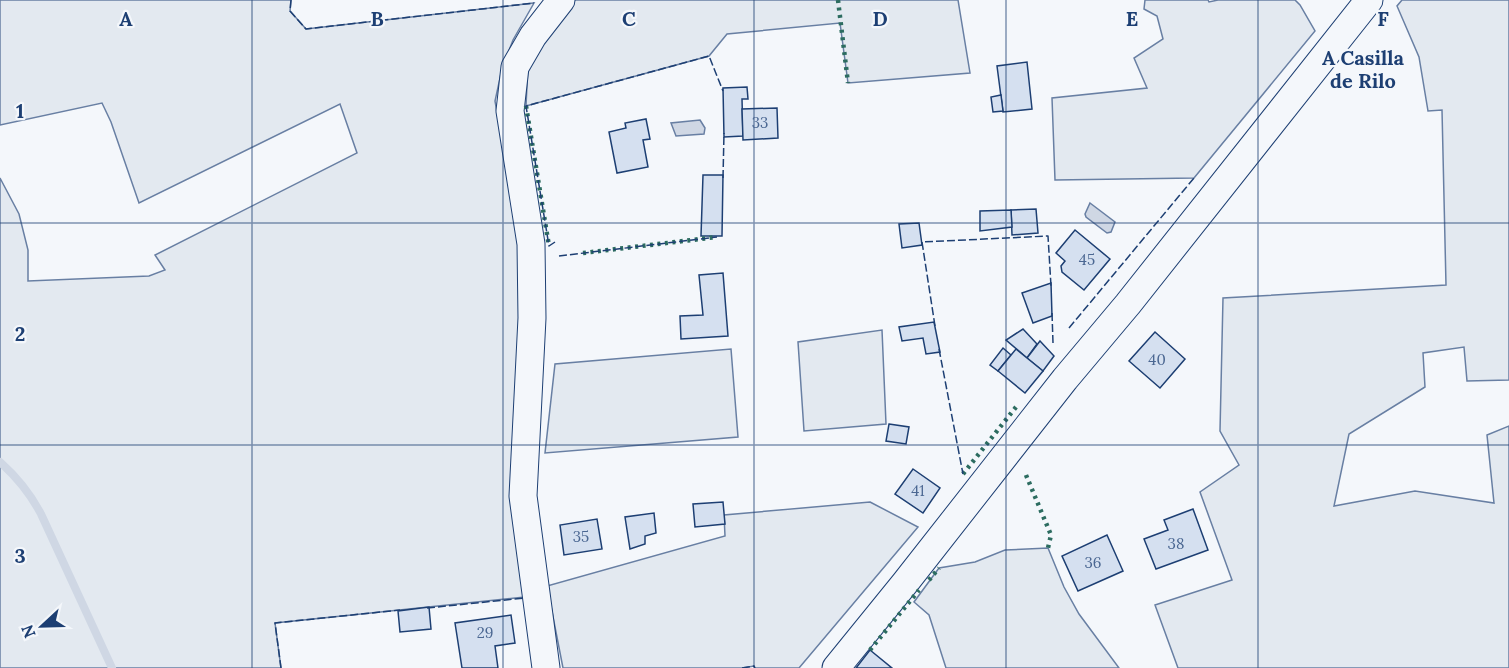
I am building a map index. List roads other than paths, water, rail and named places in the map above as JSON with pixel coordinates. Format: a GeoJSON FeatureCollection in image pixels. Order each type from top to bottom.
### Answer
{"type":"FeatureCollection","features":[{"type":"Feature","properties":{"kind":"street"},"geometry":{"type":"LineString","coordinates":[[546,668],[523,496],[532,318],[531,244],[510,111],[515,68],[533,36],[561,0]]}},
{"type":"Feature","properties":{"kind":"street"},"geometry":{"type":"LineString","coordinates":[[836,668],[1369,0]]}},
{"type":"Feature","properties":{"kind":"waterway"},"geometry":{"type":"LineString","coordinates":[[0,462],[23,486],[41,514],[112,668]]}},
{"type":"Feature","properties":{"kind":"district","name":"A Casilla de Rilo"},"geometry":{"type":"Point","coordinates":[1363,70]}}]}
